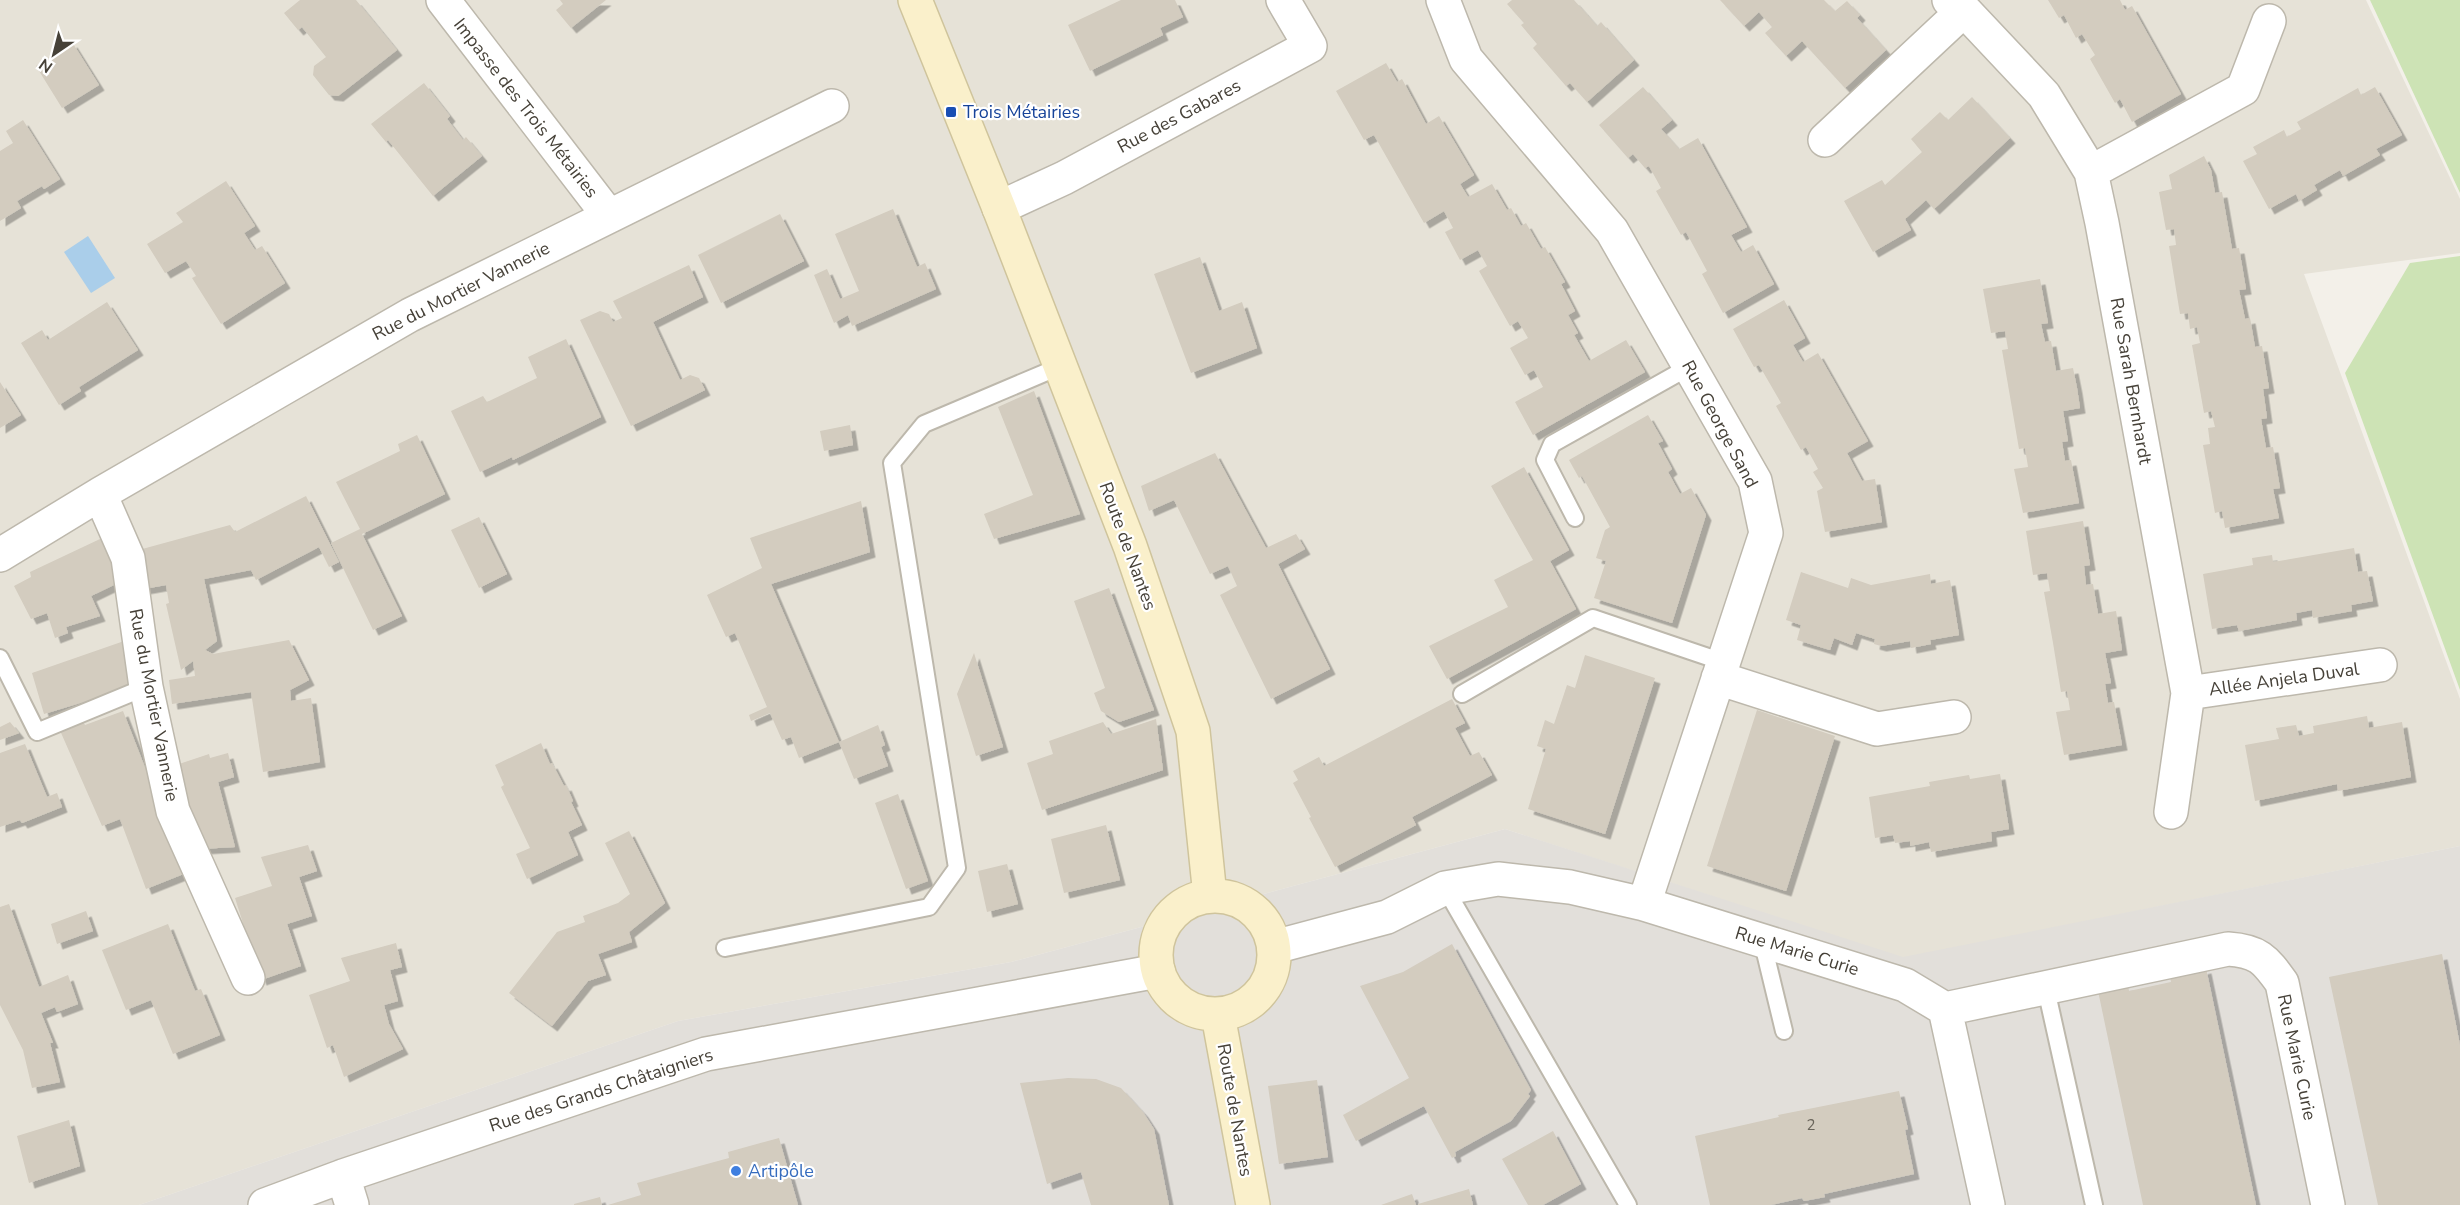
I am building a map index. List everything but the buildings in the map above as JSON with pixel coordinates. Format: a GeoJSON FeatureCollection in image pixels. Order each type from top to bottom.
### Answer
{"type":"FeatureCollection","features":[{"type":"Feature","properties":{"kind":"street","name":"Impasse des Trois Métairies"},"geometry":{"type":"LineString","coordinates":[[442,0],[609,216]]}},
{"type":"Feature","properties":{"kind":"street","name":"Route de Nantes"},"geometry":{"type":"LineString","coordinates":[[915,0],[999,208],[1130,546],[1193,731],[1209,896]]}},
{"type":"Feature","properties":{"kind":"street","name":"Rue des Gabares"},"geometry":{"type":"LineString","coordinates":[[999,208],[1064,178],[1310,46],[1283,0]]}},
{"type":"Feature","properties":{"kind":"street","name":"Rue George Sand"},"geometry":{"type":"LineString","coordinates":[[1443,0],[1466,59],[1612,231],[1755,481],[1766,533],[1644,904]]}},
{"type":"Feature","properties":{"kind":"street"},"geometry":{"type":"LineString","coordinates":[[1825,140],[1956,5]]}},
{"type":"Feature","properties":{"kind":"street","name":"Rue Sarah Bernhardt"},"geometry":{"type":"LineString","coordinates":[[1956,5],[2044,95],[2091,172],[2105,234],[2188,693],[2171,812]]}},
{"type":"Feature","properties":{"kind":"street"},"geometry":{"type":"LineString","coordinates":[[2091,172],[2243,89],[2269,21]]}},
{"type":"Feature","properties":{"kind":"street","name":"Rue du Mortier Vannerie"},"geometry":{"type":"LineString","coordinates":[[0,555],[100,494],[410,315],[832,106]]}},
{"type":"Feature","properties":{"kind":"street","name":"Rue du Mortier Vannerie"},"geometry":{"type":"LineString","coordinates":[[100,494],[128,558],[146,687],[173,811],[248,978]]}},
{"type":"Feature","properties":{"kind":"street","name":"Allée Anjela Duval"},"geometry":{"type":"LineString","coordinates":[[2188,693],[2380,665]]}},
{"type":"Feature","properties":{"kind":"street"},"geometry":{"type":"LineString","coordinates":[[1721,670],[1877,729],[1954,717]]}},
{"type":"Feature","properties":{"kind":"street","name":"Rue Marie Curie"},"geometry":{"type":"LineString","coordinates":[[1274,947],[1387,917],[1444,888],[1498,879],[1570,887],[1644,904],[1905,985],[1945,1009],[2228,949],[2250,951],[2271,967],[2282,983],[2328,1205]]}},
{"type":"Feature","properties":{"kind":"street"},"geometry":{"type":"LineString","coordinates":[[1209,896],[1232,899],[1252,909],[1270,932],[1274,947],[1273,972],[1261,993],[1242,1009],[1218,1015],[1195,1011],[1184,1006],[1168,991],[1158,971],[1156,948],[1163,926],[1188,903],[1209,896]]}},
{"type":"Feature","properties":{"kind":"street","name":"Rue des Grands Châtaigniers"},"geometry":{"type":"LineString","coordinates":[[265,1205],[347,1191],[706,1054],[1158,971]]}},
{"type":"Feature","properties":{"kind":"street"},"geometry":{"type":"LineString","coordinates":[[1945,1009],[1988,1205]]}},
{"type":"Feature","properties":{"kind":"street","name":"Route de Nantes"},"geometry":{"type":"LineString","coordinates":[[1218,1015],[1253,1205]]}},
{"type":"Feature","properties":{"kind":"lane"},"geometry":{"type":"LineString","coordinates":[[725,948],[929,907],[957,867],[892,463],[924,424],[1061,366]]}},
{"type":"Feature","properties":{"kind":"lane"},"geometry":{"type":"LineString","coordinates":[[1575,518],[1545,460],[1552,444],[1689,367]]}},
{"type":"Feature","properties":{"kind":"lane"},"geometry":{"type":"LineString","coordinates":[[1462,694],[1593,618],[1721,670]]}},
{"type":"Feature","properties":{"kind":"lane"},"geometry":{"type":"LineString","coordinates":[[0,658],[37,732],[146,687]]}},
{"type":"Feature","properties":{"kind":"lane"},"geometry":{"type":"LineString","coordinates":[[1444,888],[1628,1205]]}},
{"type":"Feature","properties":{"kind":"lane"},"geometry":{"type":"LineString","coordinates":[[1762,940],[1784,1031]]}},
{"type":"Feature","properties":{"kind":"lane"},"geometry":{"type":"LineString","coordinates":[[2046,989],[2094,1205]]}},
{"type":"Feature","properties":{"kind":"shaded area"},"geometry":{"type":"Polygon","coordinates":[[[0,0],[2366,0],[2460,199],[2460,253],[2304,274],[2460,699],[2460,846],[1903,958],[1505,829],[1011,962],[678,1021],[139,1205],[0,1205],[0,0]]]}},
{"type":"Feature","properties":{"kind":"shaded area"},"geometry":{"type":"Polygon","coordinates":[[[1505,829],[1903,957],[2460,846],[2460,1205],[139,1205],[678,1021],[1011,962],[1505,829]]]}},
{"type":"Feature","properties":{"kind":"green space"},"geometry":{"type":"Polygon","coordinates":[[[2370,0],[2460,0],[2460,193],[2370,0]]]}},
{"type":"Feature","properties":{"kind":"green space"},"geometry":{"type":"Polygon","coordinates":[[[2460,256],[2460,690],[2345,373],[2410,263],[2460,256]]]}},
{"type":"Feature","properties":{"kind":"water"},"geometry":{"type":"Polygon","coordinates":[[[88,236],[115,278],[91,293],[64,252],[88,236]]]}},
{"type":"Feature","properties":{"kind":"place","name":"Trois Métairies"},"geometry":{"type":"Point","coordinates":[951,112]}},
{"type":"Feature","properties":{"kind":"place","name":"Artipôle"},"geometry":{"type":"Point","coordinates":[736,1171]}}]}
